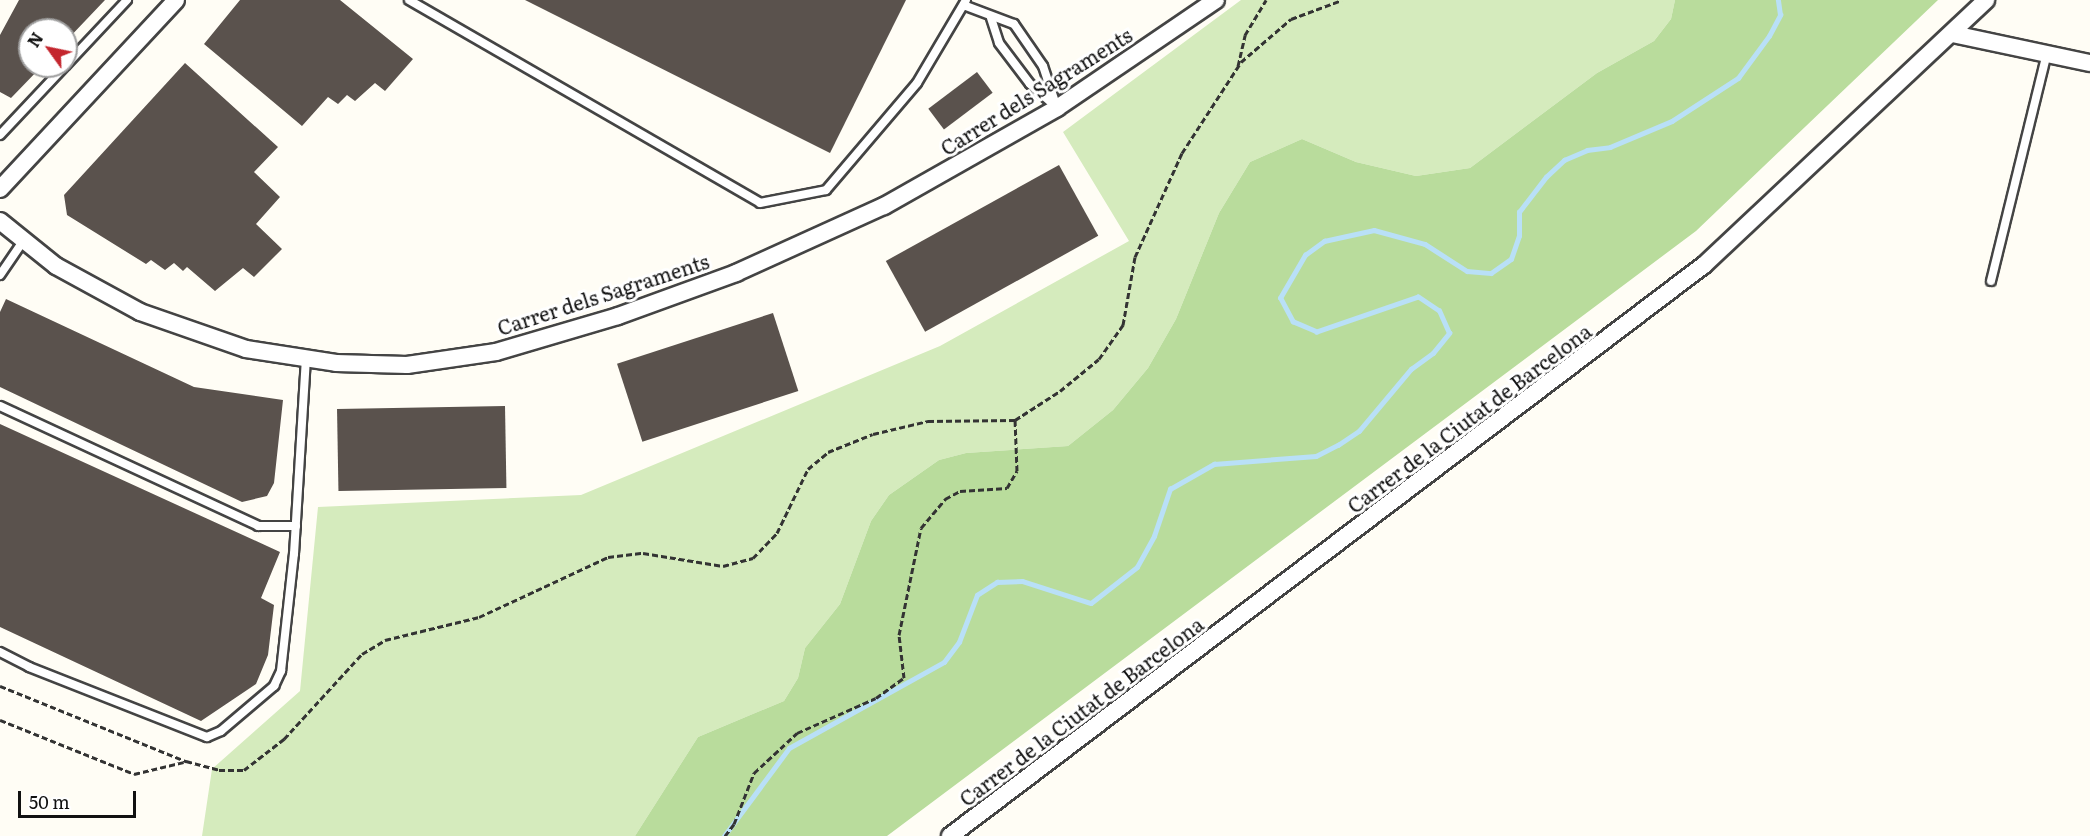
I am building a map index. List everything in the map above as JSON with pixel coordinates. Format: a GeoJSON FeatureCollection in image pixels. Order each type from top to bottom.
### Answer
{"type":"FeatureCollection","features":[{"type":"Feature","properties":{"kind":"street"},"geometry":{"type":"LineString","coordinates":[[0,189],[176,0]]}},
{"type":"Feature","properties":{"kind":"street","name":"Carrer dels Sagraments"},"geometry":{"type":"LineString","coordinates":[[0,221],[56,266],[140,312],[246,350],[306,360],[407,365],[496,352],[618,316],[736,273],[884,206],[1056,108],[1216,0]]}},
{"type":"Feature","properties":{"kind":"street","name":"Carrer de la Ciutat de Barcelona"},"geometry":{"type":"LineString","coordinates":[[950,836],[1704,266],[1953,34],[1986,0]]}},
{"type":"Feature","properties":{"kind":"street"},"geometry":{"type":"LineString","coordinates":[[1953,34],[2090,63]]}},
{"type":"Feature","properties":{"kind":"lane"},"geometry":{"type":"LineString","coordinates":[[78,51],[127,0]]}},
{"type":"Feature","properties":{"kind":"lane"},"geometry":{"type":"LineString","coordinates":[[409,0],[760,203],[826,190],[917,83],[966,3],[991,18],[1014,24],[1043,66],[1056,108]]}},
{"type":"Feature","properties":{"kind":"lane"},"geometry":{"type":"LineString","coordinates":[[991,18],[999,43],[1030,84],[1056,108]]}},
{"type":"Feature","properties":{"kind":"lane"},"geometry":{"type":"LineString","coordinates":[[1991,281],[2047,53]]}},
{"type":"Feature","properties":{"kind":"lane"},"geometry":{"type":"LineString","coordinates":[[0,135],[53,78]]}},
{"type":"Feature","properties":{"kind":"lane"},"geometry":{"type":"LineString","coordinates":[[0,274],[24,240]]}},
{"type":"Feature","properties":{"kind":"lane"},"geometry":{"type":"LineString","coordinates":[[0,652],[190,732],[214,735],[274,686],[281,671],[296,526],[306,360]]}},
{"type":"Feature","properties":{"kind":"lane"},"geometry":{"type":"LineString","coordinates":[[0,406],[258,526],[296,526]]}},
{"type":"Feature","properties":{"kind":"path"},"geometry":{"type":"LineString","coordinates":[[1238,67],[1245,35],[1266,0]]}},
{"type":"Feature","properties":{"kind":"path"},"geometry":{"type":"LineString","coordinates":[[0,686],[59,713],[186,761],[219,770],[244,770],[284,740],[373,646],[479,617],[590,563],[643,553],[723,566],[753,558],[777,533],[808,469],[839,447],[928,421],[1015,420],[1080,376],[1118,334],[1130,297],[1135,257],[1182,153],[1238,67],[1256,46],[1291,19],[1342,0]]}},
{"type":"Feature","properties":{"kind":"path"},"geometry":{"type":"LineString","coordinates":[[725,836],[734,824],[754,773],[797,733],[876,698],[904,678],[899,635],[921,528],[945,499],[960,490],[998,492],[1006,488],[1017,471],[1015,420]]}},
{"type":"Feature","properties":{"kind":"path"},"geometry":{"type":"LineString","coordinates":[[0,720],[135,774],[186,761]]}},
{"type":"Feature","properties":{"kind":"green space"},"geometry":{"type":"Polygon","coordinates":[[[1241,0],[1675,0],[1671,19],[1654,41],[1597,73],[1470,168],[1416,176],[1356,162],[1302,139],[1250,162],[1219,213],[1176,319],[1148,368],[1113,410],[1068,446],[966,453],[939,460],[889,495],[871,521],[840,604],[805,648],[798,678],[784,701],[698,737],[635,836],[202,836],[212,769],[300,691],[318,507],[581,495],[940,346],[1129,241],[1063,132],[1241,0]]]}},
{"type":"Feature","properties":{"kind":"green space"},"geometry":{"type":"Polygon","coordinates":[[[1675,0],[1938,0],[1696,231],[887,836],[635,836],[698,737],[784,701],[798,678],[805,648],[840,604],[871,521],[889,495],[939,460],[966,453],[1068,446],[1113,410],[1148,368],[1176,319],[1219,213],[1250,162],[1302,139],[1356,162],[1416,176],[1470,168],[1597,73],[1654,41],[1671,19],[1675,0]]]}},
{"type":"Feature","properties":{"kind":"building"},"geometry":{"type":"Polygon","coordinates":[[[19,0],[105,0],[78,28],[78,18],[18,18],[18,78],[30,78],[11,98],[0,92],[0,35],[19,0]]]}},
{"type":"Feature","properties":{"kind":"building"},"geometry":{"type":"Polygon","coordinates":[[[240,0],[340,0],[413,59],[385,91],[375,83],[355,101],[347,95],[338,104],[328,97],[302,126],[204,44],[240,0]]]}},
{"type":"Feature","properties":{"kind":"building"},"geometry":{"type":"Polygon","coordinates":[[[525,0],[906,0],[830,153],[525,0]]]}},
{"type":"Feature","properties":{"kind":"building"},"geometry":{"type":"Polygon","coordinates":[[[185,63],[278,147],[254,172],[280,197],[256,224],[282,249],[254,277],[243,268],[215,291],[187,267],[183,271],[174,263],[165,270],[151,260],[146,264],[67,215],[64,195],[185,63]]]}},
{"type":"Feature","properties":{"kind":"building"},"geometry":{"type":"Polygon","coordinates":[[[977,72],[993,93],[944,129],[928,109],[977,72]]]}},
{"type":"Feature","properties":{"kind":"building"},"geometry":{"type":"Polygon","coordinates":[[[1059,165],[1098,236],[925,332],[886,261],[1059,165]]]}},
{"type":"Feature","properties":{"kind":"building"},"geometry":{"type":"Polygon","coordinates":[[[6,299],[194,387],[283,400],[274,483],[267,496],[242,502],[0,387],[0,312],[6,299]]]}},
{"type":"Feature","properties":{"kind":"building"},"geometry":{"type":"Polygon","coordinates":[[[773,313],[798,391],[642,442],[617,364],[773,313]]]}},
{"type":"Feature","properties":{"kind":"building"},"geometry":{"type":"Polygon","coordinates":[[[505,406],[506,488],[338,491],[337,409],[505,406]]]}},
{"type":"Feature","properties":{"kind":"building"},"geometry":{"type":"Polygon","coordinates":[[[0,424],[280,552],[261,598],[274,605],[268,655],[256,684],[201,721],[0,627],[0,424]]]}},
{"type":"Feature","properties":{"kind":"waterway"},"geometry":{"type":"LineString","coordinates":[[724,836],[789,748],[944,662],[959,642],[977,595],[997,582],[1022,581],[1091,603],[1137,567],[1154,536],[1170,489],[1214,464],[1316,456],[1338,445],[1359,431],[1411,369],[1433,353],[1449,333],[1439,311],[1418,297],[1317,332],[1293,322],[1280,298],[1305,255],[1324,241],[1374,230],[1425,244],[1467,271],[1491,273],[1511,259],[1519,236],[1519,212],[1546,177],[1564,160],[1587,150],[1610,147],[1672,121],[1738,78],[1769,36],[1780,15],[1778,0]]}}]}
